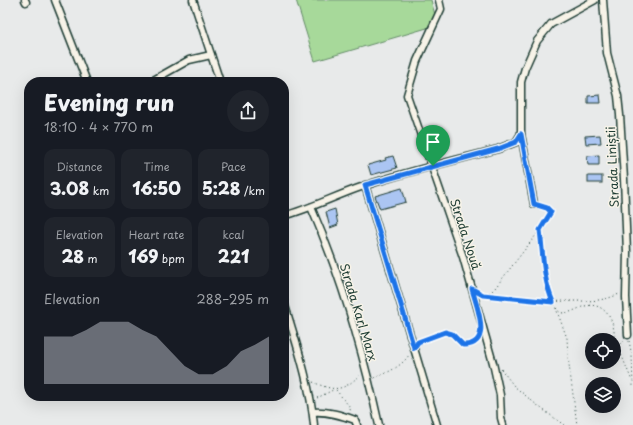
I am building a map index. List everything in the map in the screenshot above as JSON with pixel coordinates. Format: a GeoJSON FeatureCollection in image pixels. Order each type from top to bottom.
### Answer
{"type":"FeatureCollection","features":[{"type":"Feature","properties":{"kind":"street"},"geometry":{"type":"LineString","coordinates":[[56,0],[85,77]]}},
{"type":"Feature","properties":{"kind":"street"},"geometry":{"type":"LineString","coordinates":[[193,0],[218,77]]}},
{"type":"Feature","properties":{"kind":"street","name":"Strada Nouă"},"geometry":{"type":"LineString","coordinates":[[438,0],[441,9],[417,61],[407,95],[433,166],[463,257],[500,395],[503,425]]}},
{"type":"Feature","properties":{"kind":"street"},"geometry":{"type":"LineString","coordinates":[[534,204],[521,134],[521,82],[525,68],[537,41],[551,24],[595,0]]}},
{"type":"Feature","properties":{"kind":"street","name":"Strada Liniștii"},"geometry":{"type":"LineString","coordinates":[[603,0],[607,53],[618,96],[620,115],[627,244],[626,289],[628,335]]}},
{"type":"Feature","properties":{"kind":"street"},"geometry":{"type":"LineString","coordinates":[[159,77],[189,60],[211,55]]}},
{"type":"Feature","properties":{"kind":"street"},"geometry":{"type":"LineString","coordinates":[[289,214],[365,185],[498,149],[516,142],[521,134]]}},
{"type":"Feature","properties":{"kind":"street"},"geometry":{"type":"LineString","coordinates":[[365,185],[437,425]]}},
{"type":"Feature","properties":{"kind":"street","name":"Strada Karl Marx"},"geometry":{"type":"LineString","coordinates":[[311,207],[327,242],[369,380],[380,425]]}},
{"type":"Feature","properties":{"kind":"street"},"geometry":{"type":"LineString","coordinates":[[289,320],[312,401],[314,425]]}},
{"type":"Feature","properties":{"kind":"street"},"geometry":{"type":"LineString","coordinates":[[313,412],[322,411],[356,422]]}},
{"type":"Feature","properties":{"kind":"path"},"geometry":{"type":"LineString","coordinates":[[483,295],[496,288],[540,230],[551,212],[547,208],[534,204]]}},
{"type":"Feature","properties":{"kind":"path"},"geometry":{"type":"LineString","coordinates":[[540,230],[545,278],[553,302],[558,311],[563,313],[569,312],[585,306],[593,305],[599,307],[605,310],[610,317],[613,333]]}},
{"type":"Feature","properties":{"kind":"path"},"geometry":{"type":"LineString","coordinates":[[472,289],[483,295],[553,302],[595,301],[618,295],[626,289]]}},
{"type":"Feature","properties":{"kind":"path"},"geometry":{"type":"LineString","coordinates":[[549,302],[555,306],[567,338],[577,425]]}},
{"type":"Feature","properties":{"kind":"path"},"geometry":{"type":"LineString","coordinates":[[369,380],[389,372],[398,366],[408,357],[418,342],[445,332],[452,334],[463,345],[470,345],[478,338],[482,326]]}},
{"type":"Feature","properties":{"kind":"path"},"geometry":{"type":"LineString","coordinates":[[621,344],[628,335]]}},
{"type":"Feature","properties":{"kind":"path"},"geometry":{"type":"LineString","coordinates":[[628,335],[632,356],[632,382]]}},
{"type":"Feature","properties":{"kind":"path"},"geometry":{"type":"LineString","coordinates":[[621,354],[633,386]]}},
{"type":"Feature","properties":{"kind":"path"},"geometry":{"type":"LineString","coordinates":[[306,379],[327,388],[344,388],[352,383],[361,374],[364,365]]}},
{"type":"Feature","properties":{"kind":"path"},"geometry":{"type":"LineString","coordinates":[[500,369],[514,386],[564,425]]}},
{"type":"Feature","properties":{"kind":"path"},"geometry":{"type":"LineString","coordinates":[[312,401],[335,389]]}},
{"type":"Feature","properties":{"kind":"path"},"geometry":{"type":"LineString","coordinates":[[335,389],[349,406],[356,422]]}},
{"type":"Feature","properties":{"kind":"green space"},"geometry":{"type":"Polygon","coordinates":[[[296,0],[431,0],[435,15],[427,28],[315,61],[296,0]]]}},
{"type":"Feature","properties":{"kind":"building"},"geometry":{"type":"Polygon","coordinates":[[[600,95],[601,103],[588,103],[588,96],[600,95]]]}},
{"type":"Feature","properties":{"kind":"building"},"geometry":{"type":"Polygon","coordinates":[[[600,135],[601,143],[586,144],[585,136],[600,135]]]}},
{"type":"Feature","properties":{"kind":"building"},"geometry":{"type":"Polygon","coordinates":[[[599,155],[599,165],[588,165],[587,156],[599,155]]]}},
{"type":"Feature","properties":{"kind":"building"},"geometry":{"type":"Polygon","coordinates":[[[393,156],[397,168],[371,175],[368,165],[386,160],[385,158],[393,156]]]}},
{"type":"Feature","properties":{"kind":"building"},"geometry":{"type":"Polygon","coordinates":[[[588,176],[602,176],[602,183],[588,183],[588,176]]]}},
{"type":"Feature","properties":{"kind":"building"},"geometry":{"type":"Polygon","coordinates":[[[402,188],[406,202],[380,209],[375,196],[402,188]]]}},
{"type":"Feature","properties":{"kind":"building"},"geometry":{"type":"Polygon","coordinates":[[[335,209],[338,225],[330,228],[326,212],[335,209]]]}},
{"type":"Feature","properties":{"kind":"route"},"geometry":{"type":"LineString","coordinates":[[521,134],[534,204],[547,208],[551,212],[540,230],[545,278],[553,302],[483,295],[472,289],[482,326],[478,338],[470,345],[463,345],[452,334],[445,332],[418,342],[414,348],[365,185],[433,166],[498,149],[516,142],[521,134]]}}]}
